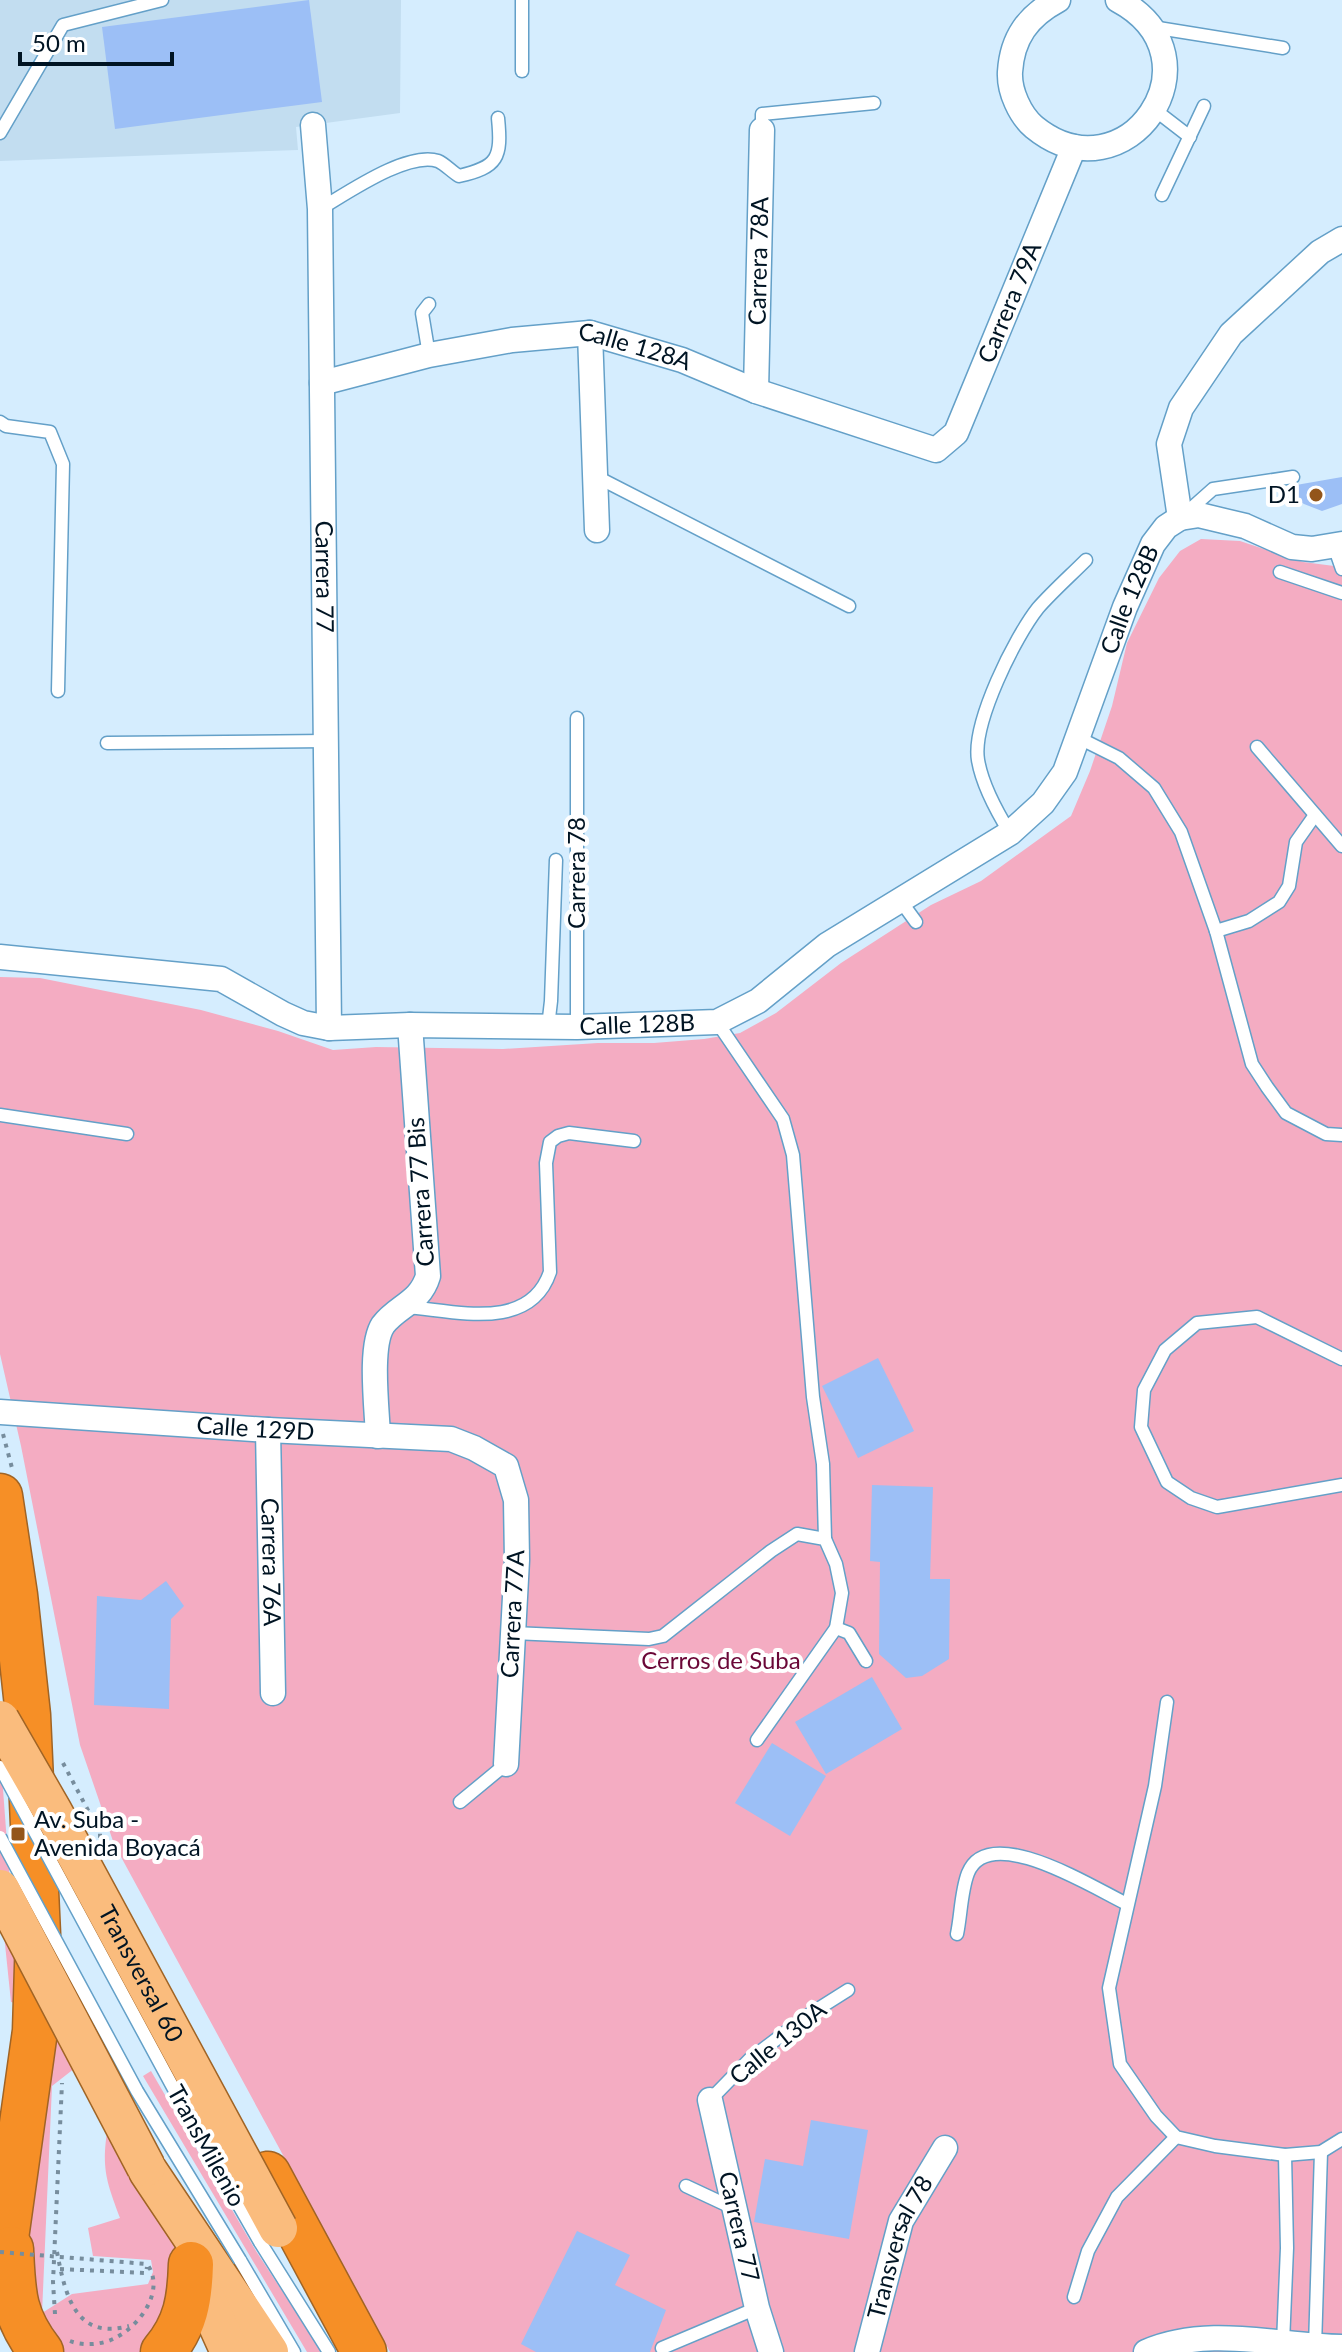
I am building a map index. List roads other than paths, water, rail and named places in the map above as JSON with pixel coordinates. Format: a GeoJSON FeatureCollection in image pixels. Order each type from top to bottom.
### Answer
{"type":"FeatureCollection","features":[{"type":"Feature","properties":{"kind":"highway"},"geometry":{"type":"LineString","coordinates":[[0,1496],[15,1595],[11,1709],[18,1892],[38,1934],[35,2031],[0,2281]]}},
{"type":"Feature","properties":{"kind":"highway"},"geometry":{"type":"LineString","coordinates":[[0,1631],[11,1709],[41,1752],[364,2352]]}},
{"type":"Feature","properties":{"kind":"highway"},"geometry":{"type":"LineString","coordinates":[[5,2234],[17,2313],[27,2334],[54,2338]]}},
{"type":"Feature","properties":{"kind":"highway"},"geometry":{"type":"LineString","coordinates":[[147,2339],[176,2335],[185,2318],[191,2290],[191,2264]]}},
{"type":"Feature","properties":{"kind":"main road","name":"Transversal 60"},"geometry":{"type":"LineString","coordinates":[[11,1709],[53,1812],[269,2235],[354,2352]]}},
{"type":"Feature","properties":{"kind":"main road"},"geometry":{"type":"LineString","coordinates":[[18,1892],[230,2352]]}},
{"type":"Feature","properties":{"kind":"main road"},"geometry":{"type":"LineString","coordinates":[[147,2169],[269,2352]]}},
{"type":"Feature","properties":{"kind":"street"},"geometry":{"type":"LineString","coordinates":[[1058,0],[1040,10],[1022,29],[1012,52],[1010,77],[1016,102],[1030,124],[1050,139],[1074,147],[1098,148],[1120,142],[1140,128],[1155,110],[1163,90],[1165,68],[1162,47],[1152,27],[1135,9],[1118,0]]}},
{"type":"Feature","properties":{"kind":"street","name":"Carrera 77"},"geometry":{"type":"LineString","coordinates":[[313,125],[320,209],[329,1028]]}},
{"type":"Feature","properties":{"kind":"street","name":"Carrera 78A"},"geometry":{"type":"LineString","coordinates":[[756,391],[762,130]]}},
{"type":"Feature","properties":{"kind":"street","name":"Carrera 79A"},"geometry":{"type":"LineString","coordinates":[[936,450],[956,433],[1074,147]]}},
{"type":"Feature","properties":{"kind":"street"},"geometry":{"type":"LineString","coordinates":[[1339,553],[1292,547],[1245,526],[1199,515],[1180,518],[1169,444],[1181,408],[1231,334],[1320,252],[1342,239]]}},
{"type":"Feature","properties":{"kind":"street"},"geometry":{"type":"LineString","coordinates":[[590,333],[597,530]]}},
{"type":"Feature","properties":{"kind":"street","name":"Calle 128A"},"geometry":{"type":"LineString","coordinates":[[322,383],[429,355],[512,340],[590,333],[682,360],[756,391],[936,450]]}},
{"type":"Feature","properties":{"kind":"street","name":"Calle 128B"},"geometry":{"type":"LineString","coordinates":[[0,957],[221,979],[283,1014],[303,1023],[329,1028],[410,1025],[577,1027],[717,1022],[758,1001],[827,945],[1010,833],[1043,803],[1065,772],[1125,607],[1153,544],[1166,527],[1180,518]]}},
{"type":"Feature","properties":{"kind":"street","name":"Carrera 77 Bis"},"geometry":{"type":"LineString","coordinates":[[378,1436],[376,1343],[383,1325],[407,1307],[426,1285],[428,1276],[410,1025]]}},
{"type":"Feature","properties":{"kind":"street","name":"Calle 129D"},"geometry":{"type":"LineString","coordinates":[[0,1412],[451,1439],[506,1466]]}},
{"type":"Feature","properties":{"kind":"street","name":"Carrera 76A"},"geometry":{"type":"LineString","coordinates":[[268,1430],[273,1693]]}},
{"type":"Feature","properties":{"kind":"street","name":"Carrera 77A"},"geometry":{"type":"LineString","coordinates":[[506,1466],[516,1500],[506,1764]]}},
{"type":"Feature","properties":{"kind":"street","name":"Carrera 77"},"geometry":{"type":"LineString","coordinates":[[710,2100],[757,2308],[771,2352]]}},
{"type":"Feature","properties":{"kind":"street","name":"Transversal 78"},"geometry":{"type":"LineString","coordinates":[[867,2352],[901,2221],[945,2148]]}},
{"type":"Feature","properties":{"kind":"street"},"geometry":{"type":"LineString","coordinates":[[1163,2349],[1230,2339],[1342,2347]]}},
{"type":"Feature","properties":{"kind":"lane"},"geometry":{"type":"LineString","coordinates":[[0,133],[63,25],[162,0]]}},
{"type":"Feature","properties":{"kind":"lane"},"geometry":{"type":"LineString","coordinates":[[522,0],[522,71]]}},
{"type":"Feature","properties":{"kind":"lane"},"geometry":{"type":"LineString","coordinates":[[1152,27],[1283,48]]}},
{"type":"Feature","properties":{"kind":"lane"},"geometry":{"type":"LineString","coordinates":[[762,130],[762,114],[874,103]]}},
{"type":"Feature","properties":{"kind":"lane"},"geometry":{"type":"LineString","coordinates":[[1162,195],[1204,106]]}},
{"type":"Feature","properties":{"kind":"lane"},"geometry":{"type":"LineString","coordinates":[[1155,110],[1190,137]]}},
{"type":"Feature","properties":{"kind":"lane"},"geometry":{"type":"LineString","coordinates":[[320,209],[386,172],[421,160],[438,162],[459,176],[480,172],[496,161],[501,145],[498,118]]}},
{"type":"Feature","properties":{"kind":"lane"},"geometry":{"type":"LineString","coordinates":[[429,304],[422,313],[429,355]]}},
{"type":"Feature","properties":{"kind":"lane"},"geometry":{"type":"LineString","coordinates":[[0,422],[6,426],[50,432],[63,464],[58,691]]}},
{"type":"Feature","properties":{"kind":"lane"},"geometry":{"type":"LineString","coordinates":[[595,475],[849,606]]}},
{"type":"Feature","properties":{"kind":"lane"},"geometry":{"type":"LineString","coordinates":[[1180,518],[1213,489],[1293,477]]}},
{"type":"Feature","properties":{"kind":"lane"},"geometry":{"type":"LineString","coordinates":[[1010,833],[997,812],[978,758],[984,713],[1010,653],[1037,609],[1086,560]]}},
{"type":"Feature","properties":{"kind":"lane"},"geometry":{"type":"LineString","coordinates":[[1280,572],[1342,593]]}},
{"type":"Feature","properties":{"kind":"lane","name":"Carrera 78"},"geometry":{"type":"LineString","coordinates":[[577,718],[577,1027]]}},
{"type":"Feature","properties":{"kind":"lane"},"geometry":{"type":"LineString","coordinates":[[1079,738],[1119,758],[1154,788],[1181,832],[1216,931],[1252,1064],[1286,1113],[1326,1134],[1342,1135]]}},
{"type":"Feature","properties":{"kind":"lane"},"geometry":{"type":"LineString","coordinates":[[107,743],[327,741]]}},
{"type":"Feature","properties":{"kind":"lane"},"geometry":{"type":"LineString","coordinates":[[1257,747],[1342,846]]}},
{"type":"Feature","properties":{"kind":"lane"},"geometry":{"type":"LineString","coordinates":[[1216,931],[1249,921],[1279,902],[1289,886],[1296,842],[1315,815]]}},
{"type":"Feature","properties":{"kind":"lane"},"geometry":{"type":"LineString","coordinates":[[548,1027],[556,860]]}},
{"type":"Feature","properties":{"kind":"lane"},"geometry":{"type":"LineString","coordinates":[[900,900],[916,922]]}},
{"type":"Feature","properties":{"kind":"lane"},"geometry":{"type":"LineString","coordinates":[[717,1022],[783,1119],[793,1155],[813,1397],[823,1464],[825,1539],[836,1564],[842,1593],[836,1628],[757,1740]]}},
{"type":"Feature","properties":{"kind":"lane"},"geometry":{"type":"LineString","coordinates":[[0,1115],[127,1134]]}},
{"type":"Feature","properties":{"kind":"lane"},"geometry":{"type":"LineString","coordinates":[[407,1307],[500,1314],[532,1301],[545,1288],[550,1272],[546,1163],[550,1142],[569,1133],[634,1141]]}},
{"type":"Feature","properties":{"kind":"lane"},"geometry":{"type":"LineString","coordinates":[[1342,1359],[1257,1317],[1197,1323],[1165,1350],[1144,1390],[1141,1427],[1167,1482],[1191,1498],[1217,1507],[1342,1485]]}},
{"type":"Feature","properties":{"kind":"lane"},"geometry":{"type":"LineString","coordinates":[[513,1633],[649,1639],[663,1636],[797,1534],[825,1539]]}},
{"type":"Feature","properties":{"kind":"lane"},"geometry":{"type":"LineString","coordinates":[[836,1628],[849,1633],[866,1661]]}},
{"type":"Feature","properties":{"kind":"lane"},"geometry":{"type":"LineString","coordinates":[[1167,1702],[1155,1786],[1109,1988],[1120,2064],[1156,2116],[1176,2137],[1215,2146],[1285,2155],[1321,2152],[1342,2139]]}},
{"type":"Feature","properties":{"kind":"lane"},"geometry":{"type":"LineString","coordinates":[[460,1802],[506,1764]]}},
{"type":"Feature","properties":{"kind":"lane","name":"TransMilenio"},"geometry":{"type":"LineString","coordinates":[[0,1767],[202,2141],[269,2235],[329,2352]]}},
{"type":"Feature","properties":{"kind":"lane","name":"TransMilenio"},"geometry":{"type":"LineString","coordinates":[[0,1837],[137,2091],[294,2352]]}},
{"type":"Feature","properties":{"kind":"lane"},"geometry":{"type":"LineString","coordinates":[[957,1934],[968,1874],[984,1855],[999,1851],[1025,1856],[1127,1904]]}},
{"type":"Feature","properties":{"kind":"lane","name":"Calle 130A"},"geometry":{"type":"LineString","coordinates":[[710,2100],[750,2059],[848,1990]]}},
{"type":"Feature","properties":{"kind":"lane"},"geometry":{"type":"LineString","coordinates":[[1074,2297],[1088,2251],[1117,2197],[1176,2137]]}},
{"type":"Feature","properties":{"kind":"lane"},"geometry":{"type":"LineString","coordinates":[[1315,2347],[1321,2152]]}},
{"type":"Feature","properties":{"kind":"lane"},"geometry":{"type":"LineString","coordinates":[[1283,2343],[1287,2248],[1285,2155]]}},
{"type":"Feature","properties":{"kind":"lane"},"geometry":{"type":"LineString","coordinates":[[686,2186],[735,2210]]}},
{"type":"Feature","properties":{"kind":"lane"},"geometry":{"type":"LineString","coordinates":[[662,2348],[757,2308]]}},
{"type":"Feature","properties":{"kind":"place","name":"D1"},"geometry":{"type":"Point","coordinates":[1316,495]}},
{"type":"Feature","properties":{"kind":"place","name":"Av. Suba - Avenida Boyacá"},"geometry":{"type":"Point","coordinates":[18,1834]}},
{"type":"Feature","properties":{"kind":"park label","name":"Cerros de Suba"},"geometry":{"type":"Point","coordinates":[721,1661]}}]}
